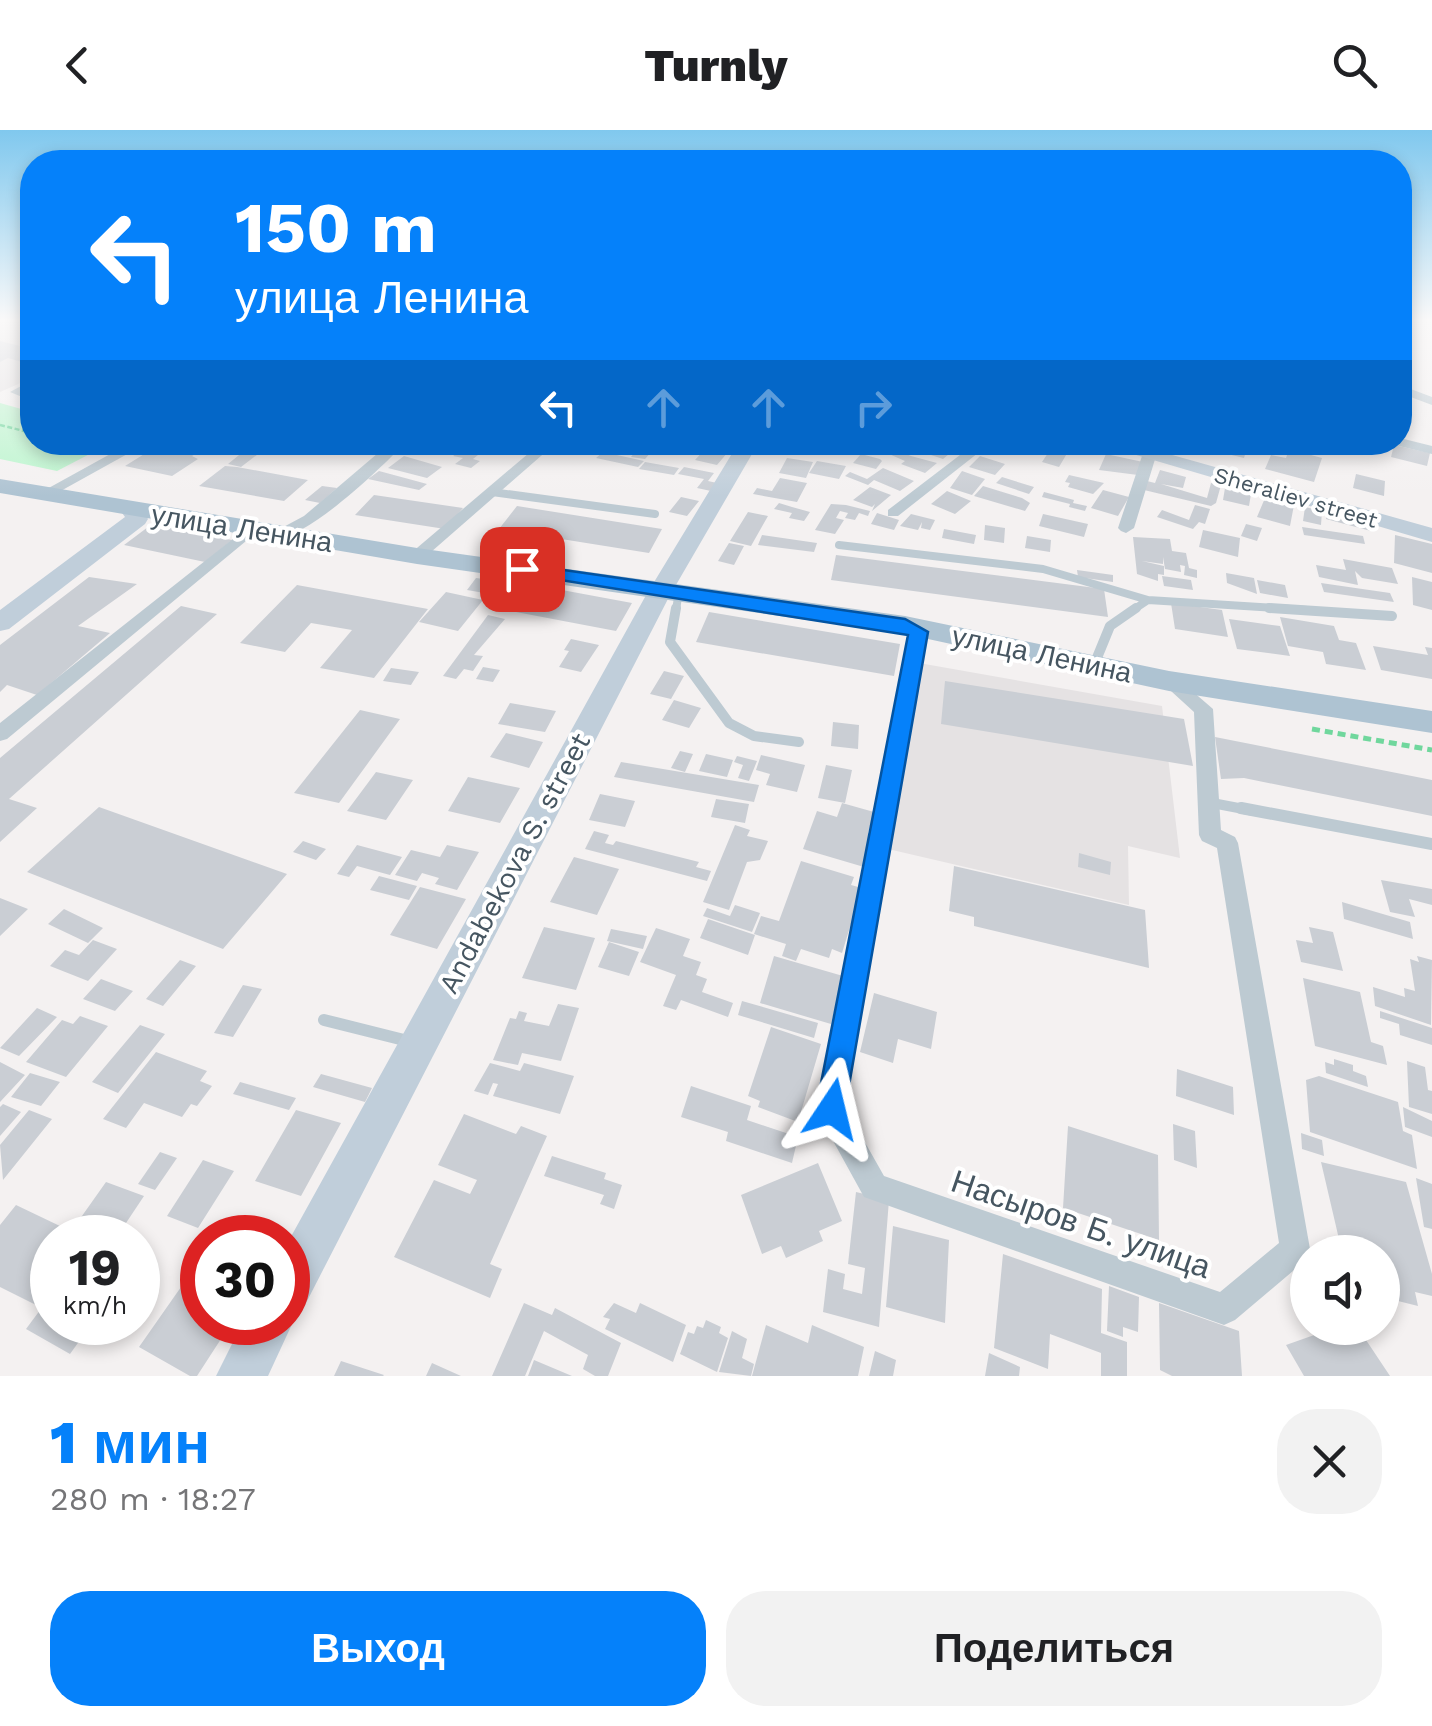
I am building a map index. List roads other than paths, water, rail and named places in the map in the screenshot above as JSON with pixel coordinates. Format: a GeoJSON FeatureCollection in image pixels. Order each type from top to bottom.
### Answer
{"type":"FeatureCollection","features":[{"type":"Feature","properties":{"kind":"main road","name":"улица Ленина"},"geometry":{"type":"LineString","coordinates":[[0,486],[417,556],[671,589],[905,626],[1169,681],[1432,722]]}},
{"type":"Feature","properties":{"kind":"street"},"geometry":{"type":"LineString","coordinates":[[43,496],[119,455]]}},
{"type":"Feature","properties":{"kind":"street"},"geometry":{"type":"LineString","coordinates":[[281,534],[309,519],[385,455]]}},
{"type":"Feature","properties":{"kind":"street"},"geometry":{"type":"LineString","coordinates":[[417,556],[536,455]]}},
{"type":"Feature","properties":{"kind":"street","name":"Andabekova S. street"},"geometry":{"type":"LineString","coordinates":[[310,1247],[742,455]]}},
{"type":"Feature","properties":{"kind":"street"},"geometry":{"type":"LineString","coordinates":[[893,513],[969,455]]}},
{"type":"Feature","properties":{"kind":"street","name":"Sheraliev street"},"geometry":{"type":"LineString","coordinates":[[1146,455],[1432,535]]}},
{"type":"Feature","properties":{"kind":"street"},"geometry":{"type":"LineString","coordinates":[[1126,528],[1149,456]]}},
{"type":"Feature","properties":{"kind":"street"},"geometry":{"type":"LineString","coordinates":[[0,624],[136,519],[131,510]]}},
{"type":"Feature","properties":{"kind":"street"},"geometry":{"type":"LineString","coordinates":[[0,734],[254,528]]}},
{"type":"Feature","properties":{"kind":"street","name":"Насыров Б. улица"},"geometry":{"type":"LineString","coordinates":[[905,626],[918,632],[832,1109],[874,1186],[1224,1309],[1295,1248],[1227,843],[1210,835],[1203,709],[1169,681]]}},
{"type":"Feature","properties":{"kind":"street"},"geometry":{"type":"LineString","coordinates":[[241,1376],[257,1345]]}},
{"type":"Feature","properties":{"kind":"lane"},"geometry":{"type":"LineString","coordinates":[[492,492],[655,514]]}},
{"type":"Feature","properties":{"kind":"lane"},"geometry":{"type":"LineString","coordinates":[[839,544],[1043,569],[1148,600],[1392,616]]}},
{"type":"Feature","properties":{"kind":"lane"},"geometry":{"type":"LineString","coordinates":[[671,589],[670,642],[729,723],[754,736],[799,742]]}},
{"type":"Feature","properties":{"kind":"lane"},"geometry":{"type":"LineString","coordinates":[[1094,665],[1110,626],[1148,600]]}},
{"type":"Feature","properties":{"kind":"lane"},"geometry":{"type":"LineString","coordinates":[[1206,802],[1432,844]]}},
{"type":"Feature","properties":{"kind":"lane"},"geometry":{"type":"LineString","coordinates":[[324,1020],[418,1044]]}}]}
